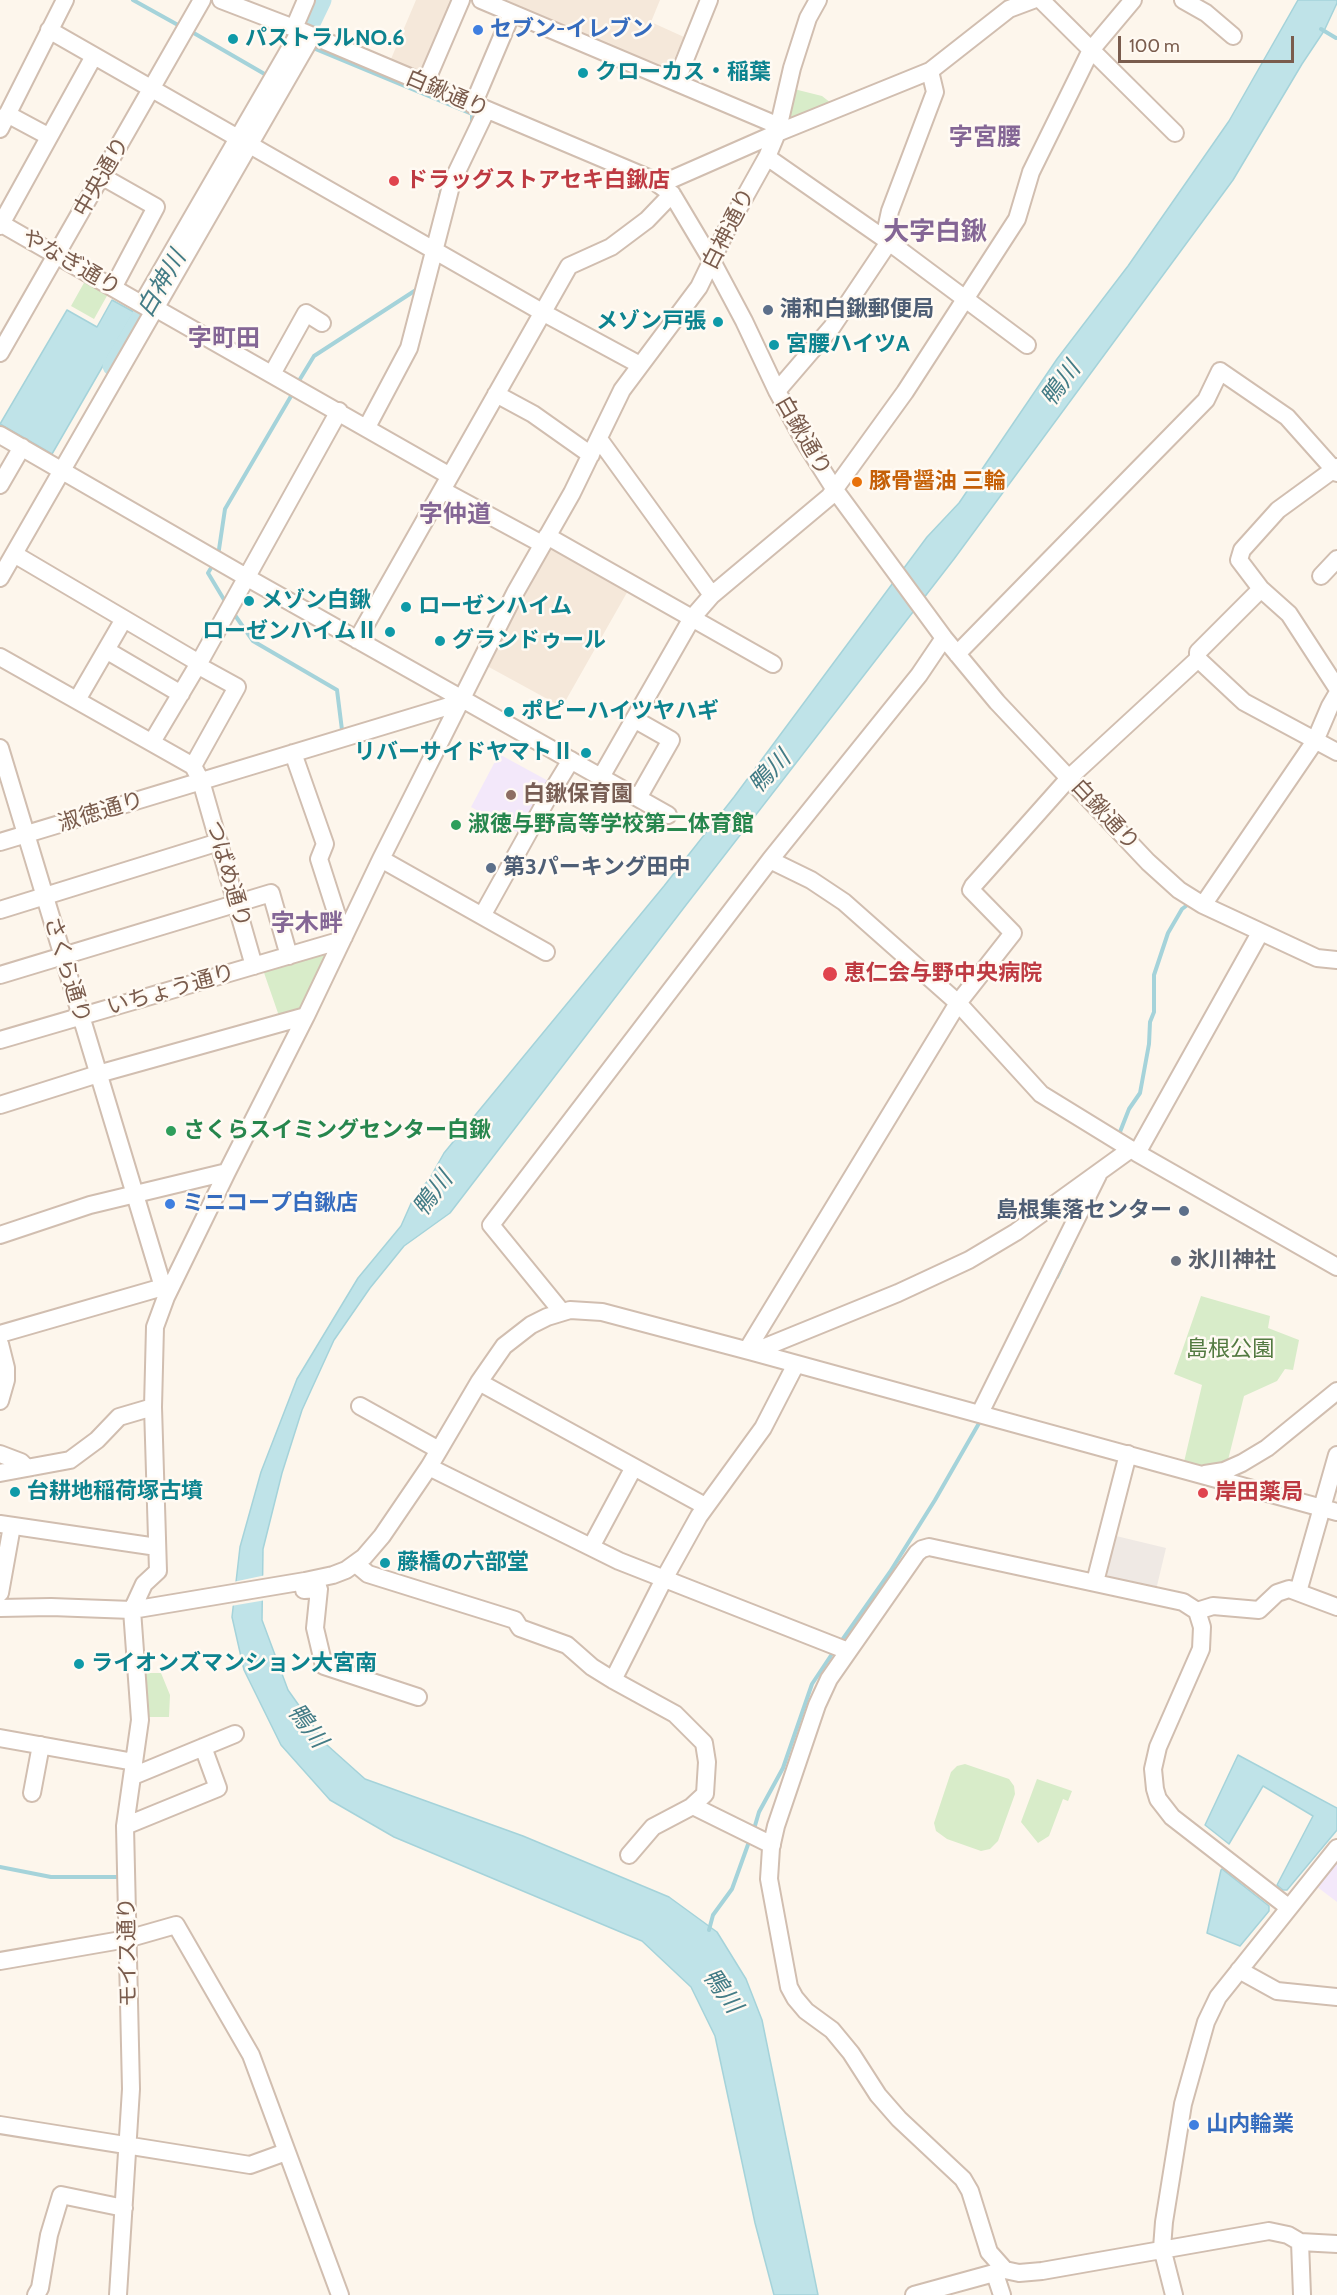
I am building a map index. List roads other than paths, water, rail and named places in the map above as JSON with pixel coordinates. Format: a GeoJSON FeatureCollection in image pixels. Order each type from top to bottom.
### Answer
{"type":"FeatureCollection","features":[{"type":"Feature","properties":{"kind":"street"},"geometry":{"type":"LineString","coordinates":[[48,136],[4,121],[65,0]]}},
{"type":"Feature","properties":{"kind":"street","name":"中央通り"},"geometry":{"type":"LineString","coordinates":[[0,352],[103,177],[202,0]]}},
{"type":"Feature","properties":{"kind":"street","name":"白鍬通り"},"geometry":{"type":"LineString","coordinates":[[221,0],[425,84],[666,190],[712,261],[777,391],[804,441],[835,489],[942,635],[998,702],[1158,872],[1197,901],[1260,933],[1317,958],[1337,960]]}},
{"type":"Feature","properties":{"kind":"street"},"geometry":{"type":"LineString","coordinates":[[0,578],[57,468],[244,141],[303,32],[306,0]]}},
{"type":"Feature","properties":{"kind":"street"},"geometry":{"type":"LineString","coordinates":[[425,84],[461,0]]}},
{"type":"Feature","properties":{"kind":"street"},"geometry":{"type":"LineString","coordinates":[[481,0],[675,82],[778,130]]}},
{"type":"Feature","properties":{"kind":"street"},"geometry":{"type":"LineString","coordinates":[[675,82],[709,0]]}},
{"type":"Feature","properties":{"kind":"street","name":"白神通り"},"geometry":{"type":"LineString","coordinates":[[132,1610],[144,1584],[158,1571],[153,1407],[155,1327],[165,1292],[306,1017],[460,701],[591,455],[622,390],[699,287],[728,227],[767,157],[778,130],[792,68],[808,18],[818,0]]}},
{"type":"Feature","properties":{"kind":"street"},"geometry":{"type":"LineString","coordinates":[[357,640],[569,266],[611,248],[646,220],[670,180],[778,130],[930,71],[1009,9],[1033,0]]}},
{"type":"Feature","properties":{"kind":"street"},"geometry":{"type":"LineString","coordinates":[[1041,0],[1175,133]]}},
{"type":"Feature","properties":{"kind":"street"},"geometry":{"type":"LineString","coordinates":[[601,777],[692,618],[712,595],[829,497],[905,392],[1017,219],[1031,172],[1091,50],[1133,0]]}},
{"type":"Feature","properties":{"kind":"street"},"geometry":{"type":"LineString","coordinates":[[1183,0],[1206,13],[1233,36]]}},
{"type":"Feature","properties":{"kind":"street"},"geometry":{"type":"LineString","coordinates":[[367,427],[409,348],[452,182],[512,13]]}},
{"type":"Feature","properties":{"kind":"street"},"geometry":{"type":"LineString","coordinates":[[50,30],[542,312],[640,365]]}},
{"type":"Feature","properties":{"kind":"street"},"geometry":{"type":"LineString","coordinates":[[0,224],[94,56]]}},
{"type":"Feature","properties":{"kind":"street"},"geometry":{"type":"LineString","coordinates":[[777,391],[832,327],[887,240],[890,211],[935,92],[930,71]]}},
{"type":"Feature","properties":{"kind":"street"},"geometry":{"type":"LineString","coordinates":[[767,157],[887,240],[1027,345]]}},
{"type":"Feature","properties":{"kind":"street"},"geometry":{"type":"LineString","coordinates":[[103,177],[156,207],[113,288]]}},
{"type":"Feature","properties":{"kind":"street","name":"やなぎ通り"},"geometry":{"type":"LineString","coordinates":[[0,224],[367,427],[446,483],[544,540],[692,618],[773,664]]}},
{"type":"Feature","properties":{"kind":"street"},"geometry":{"type":"LineString","coordinates":[[272,374],[306,313],[322,323]]}},
{"type":"Feature","properties":{"kind":"street"},"geometry":{"type":"LineString","coordinates":[[957,654],[1206,400],[1220,371],[1287,417],[1336,470],[1278,510],[1242,550],[1239,560],[1261,589],[1289,614],[1337,688]]}},
{"type":"Feature","properties":{"kind":"street"},"geometry":{"type":"LineString","coordinates":[[496,394],[532,414],[591,455]]}},
{"type":"Feature","properties":{"kind":"street"},"geometry":{"type":"LineString","coordinates":[[152,742],[339,411]]}},
{"type":"Feature","properties":{"kind":"street"},"geometry":{"type":"LineString","coordinates":[[0,435],[460,701],[668,815]]}},
{"type":"Feature","properties":{"kind":"street"},"geometry":{"type":"LineString","coordinates":[[599,439],[712,595]]}},
{"type":"Feature","properties":{"kind":"street"},"geometry":{"type":"LineString","coordinates":[[0,485],[22,447]]}},
{"type":"Feature","properties":{"kind":"street"},"geometry":{"type":"LineString","coordinates":[[0,657],[193,766],[237,687],[14,554]]}},
{"type":"Feature","properties":{"kind":"street"},"geometry":{"type":"LineString","coordinates":[[1321,576],[1337,559]]}},
{"type":"Feature","properties":{"kind":"street"},"geometry":{"type":"LineString","coordinates":[[750,1351],[958,1003],[1013,933],[971,891],[973,885],[1070,777],[1198,660],[1198,652],[1261,589]]}},
{"type":"Feature","properties":{"kind":"street"},"geometry":{"type":"LineString","coordinates":[[77,700],[124,619]]}},
{"type":"Feature","properties":{"kind":"street"},"geometry":{"type":"LineString","coordinates":[[562,1312],[490,1225],[770,860],[919,675],[942,635]]}},
{"type":"Feature","properties":{"kind":"street"},"geometry":{"type":"LineString","coordinates":[[106,650],[181,694]]}},
{"type":"Feature","properties":{"kind":"street"},"geometry":{"type":"LineString","coordinates":[[1198,660],[1244,702],[1337,752]]}},
{"type":"Feature","properties":{"kind":"street"},"geometry":{"type":"LineString","coordinates":[[1197,901],[1315,741],[1337,694]]}},
{"type":"Feature","properties":{"kind":"street","name":"淑徳通り"},"geometry":{"type":"LineString","coordinates":[[0,842],[460,701]]}},
{"type":"Feature","properties":{"kind":"street"},"geometry":{"type":"LineString","coordinates":[[634,719],[671,740],[639,798]]}},
{"type":"Feature","properties":{"kind":"street","name":"さくら通り"},"geometry":{"type":"LineString","coordinates":[[0,748],[165,1292]]}},
{"type":"Feature","properties":{"kind":"street"},"geometry":{"type":"LineString","coordinates":[[293,753],[325,844],[319,859],[343,939]]}},
{"type":"Feature","properties":{"kind":"street"},"geometry":{"type":"LineString","coordinates":[[482,916],[571,760]]}},
{"type":"Feature","properties":{"kind":"street","name":"つばめ通り"},"geometry":{"type":"LineString","coordinates":[[193,766],[201,782],[254,966]]}},
{"type":"Feature","properties":{"kind":"street"},"geometry":{"type":"LineString","coordinates":[[0,910],[219,842]]}},
{"type":"Feature","properties":{"kind":"street"},"geometry":{"type":"LineString","coordinates":[[381,859],[546,952]]}},
{"type":"Feature","properties":{"kind":"street"},"geometry":{"type":"LineString","coordinates":[[770,860],[811,880],[844,902],[958,1003],[1041,1094],[1134,1151],[1337,1267]]}},
{"type":"Feature","properties":{"kind":"street"},"geometry":{"type":"LineString","coordinates":[[0,975],[271,893],[289,956]]}},
{"type":"Feature","properties":{"kind":"street"},"geometry":{"type":"LineString","coordinates":[[750,1351],[898,1293],[969,1260],[1016,1232],[1134,1151],[1260,933]]}},
{"type":"Feature","properties":{"kind":"street","name":"いちょう通り"},"geometry":{"type":"LineString","coordinates":[[0,1040],[343,939]]}},
{"type":"Feature","properties":{"kind":"street"},"geometry":{"type":"LineString","coordinates":[[0,1105],[98,1074],[306,1017]]}},
{"type":"Feature","properties":{"kind":"street"},"geometry":{"type":"LineString","coordinates":[[0,1235],[134,1193],[227,1172]]}},
{"type":"Feature","properties":{"kind":"street"},"geometry":{"type":"LineString","coordinates":[[980,1413],[1098,1174]]}},
{"type":"Feature","properties":{"kind":"street"},"geometry":{"type":"LineString","coordinates":[[0,1334],[165,1292]]}},
{"type":"Feature","properties":{"kind":"street"},"geometry":{"type":"LineString","coordinates":[[0,1608],[132,1610],[301,1586],[356,1564],[382,1536],[429,1467],[496,1356],[513,1337],[531,1325],[562,1312],[585,1310],[602,1312],[750,1351],[1329,1510]]}},
{"type":"Feature","properties":{"kind":"street"},"geometry":{"type":"LineString","coordinates":[[0,1344],[6,1368],[6,1380],[0,1401]]}},
{"type":"Feature","properties":{"kind":"street"},"geometry":{"type":"LineString","coordinates":[[613,1680],[664,1579],[705,1506],[763,1428],[795,1364]]}},
{"type":"Feature","properties":{"kind":"street"},"geometry":{"type":"LineString","coordinates":[[479,1382],[705,1506]]}},
{"type":"Feature","properties":{"kind":"street"},"geometry":{"type":"LineString","coordinates":[[1202,1475],[1224,1471],[1267,1448],[1337,1392]]}},
{"type":"Feature","properties":{"kind":"street"},"geometry":{"type":"LineString","coordinates":[[360,1406],[439,1450]]}},
{"type":"Feature","properties":{"kind":"street"},"geometry":{"type":"LineString","coordinates":[[0,1473],[70,1460],[97,1440],[118,1417],[153,1407]]}},
{"type":"Feature","properties":{"kind":"street"},"geometry":{"type":"LineString","coordinates":[[0,1454],[21,1462],[27,1468]]}},
{"type":"Feature","properties":{"kind":"street"},"geometry":{"type":"LineString","coordinates":[[1095,1582],[1128,1454]]}},
{"type":"Feature","properties":{"kind":"street"},"geometry":{"type":"LineString","coordinates":[[1298,1592],[1329,1510],[1337,1455]]}},
{"type":"Feature","properties":{"kind":"street"},"geometry":{"type":"LineString","coordinates":[[429,1467],[591,1547],[664,1579],[848,1652]]}},
{"type":"Feature","properties":{"kind":"street"},"geometry":{"type":"LineString","coordinates":[[591,1547],[634,1467]]}},
{"type":"Feature","properties":{"kind":"street"},"geometry":{"type":"LineString","coordinates":[[0,1593],[6,1525],[158,1547]]}},
{"type":"Feature","properties":{"kind":"street"},"geometry":{"type":"LineString","coordinates":[[1002,2295],[1000,2272],[989,2252],[970,2191],[963,2179],[899,2119],[878,2095],[851,2053],[832,2030],[806,2011],[795,1998],[789,1987],[769,1879],[776,1826],[817,1705],[829,1679],[922,1549],[929,1547],[1095,1582],[1183,1602],[1197,1611],[1202,1627],[1201,1649],[1158,1747],[1153,1769],[1158,1799],[1172,1817],[1288,1907]]}},
{"type":"Feature","properties":{"kind":"street"},"geometry":{"type":"LineString","coordinates":[[356,1564],[368,1574],[515,1620],[520,1628],[567,1645],[592,1667],[675,1714],[704,1743],[707,1762],[705,1794],[693,1806],[653,1827],[629,1855]]}},
{"type":"Feature","properties":{"kind":"street"},"geometry":{"type":"LineString","coordinates":[[301,1586],[319,1589],[315,1628],[324,1666],[418,1697]]}},
{"type":"Feature","properties":{"kind":"street"},"geometry":{"type":"LineString","coordinates":[[1197,1611],[1213,1606],[1259,1610],[1277,1593],[1289,1589],[1337,1607]]}},
{"type":"Feature","properties":{"kind":"street","name":"モイス通り"},"geometry":{"type":"LineString","coordinates":[[118,2295],[131,2089],[125,1826],[140,1720],[132,1610]]}},
{"type":"Feature","properties":{"kind":"street"},"geometry":{"type":"LineString","coordinates":[[0,1738],[41,1745],[134,1769],[236,1734]]}},
{"type":"Feature","properties":{"kind":"street"},"geometry":{"type":"LineString","coordinates":[[32,1793],[41,1745]]}},
{"type":"Feature","properties":{"kind":"street"},"geometry":{"type":"LineString","coordinates":[[125,1826],[218,1788],[203,1747]]}},
{"type":"Feature","properties":{"kind":"street"},"geometry":{"type":"LineString","coordinates":[[693,1806],[772,1845]]}},
{"type":"Feature","properties":{"kind":"street"},"geometry":{"type":"LineString","coordinates":[[1174,2295],[1162,2248],[1172,2165],[1183,2104],[1206,2022],[1218,1997],[1337,1848]]}},
{"type":"Feature","properties":{"kind":"street"},"geometry":{"type":"LineString","coordinates":[[0,1961],[127,1939],[176,1925],[251,2055],[339,2295]]}},
{"type":"Feature","properties":{"kind":"street"},"geometry":{"type":"LineString","coordinates":[[1239,1970],[1277,1991],[1337,1997]]}},
{"type":"Feature","properties":{"kind":"street"},"geometry":{"type":"LineString","coordinates":[[0,2125],[250,2165],[286,2152]]}},
{"type":"Feature","properties":{"kind":"street"},"geometry":{"type":"LineString","coordinates":[[36,2295],[40,2288],[49,2235],[61,2195],[124,2208]]}},
{"type":"Feature","properties":{"kind":"street"},"geometry":{"type":"LineString","coordinates":[[914,2295],[1000,2272],[1042,2271],[1162,2248],[1269,2231],[1288,2235],[1300,2242],[1337,2244]]}},
{"type":"Feature","properties":{"kind":"street"},"geometry":{"type":"LineString","coordinates":[[1300,2242],[1302,2295]]}},
{"type":"Feature","properties":{"kind":"water","name":"鴨川"},"geometry":{"type":"Polygon","coordinates":[[[1298,0],[1337,0],[1337,3],[1324,31],[1233,180],[954,559],[450,1213],[404,1246],[370,1288],[334,1340],[302,1410],[282,1473],[263,1549],[262,1620],[288,1690],[327,1745],[365,1779],[523,1836],[669,1897],[717,1932],[746,1979],[762,2020],[818,2295],[774,2295],[755,2223],[715,2036],[691,1987],[642,1941],[394,1837],[330,1800],[281,1745],[244,1670],[232,1617],[240,1547],[261,1472],[297,1379],[358,1278],[401,1226],[413,1199],[430,1178],[444,1153],[664,886],[734,797],[927,537],[959,503],[1057,359],[1128,266],[1229,121],[1298,0]]]}},
{"type":"Feature","properties":{"kind":"water"},"geometry":{"type":"Polygon","coordinates":[[[112,300],[134,312],[52,454],[0,424],[67,310],[97,327],[112,300]]]}},
{"type":"Feature","properties":{"kind":"water"},"geometry":{"type":"Polygon","coordinates":[[[1238,1755],[1337,1808],[1337,1830],[1287,1890],[1277,1885],[1313,1816],[1263,1786],[1229,1844],[1205,1825],[1238,1755]]]}},
{"type":"Feature","properties":{"kind":"water"},"geometry":{"type":"Polygon","coordinates":[[[1222,1869],[1269,1906],[1269,1911],[1240,1946],[1207,1933],[1222,1869]]]}},
{"type":"Feature","properties":{"kind":"waterway"},"geometry":{"type":"LineString","coordinates":[[133,0],[178,25]]}},
{"type":"Feature","properties":{"kind":"waterway","name":"白神川"},"geometry":{"type":"LineString","coordinates":[[297,50],[321,0]]}},
{"type":"Feature","properties":{"kind":"waterway"},"geometry":{"type":"LineString","coordinates":[[1321,29],[1336,38]]}},
{"type":"Feature","properties":{"kind":"waterway"},"geometry":{"type":"LineString","coordinates":[[192,32],[268,76]]}},
{"type":"Feature","properties":{"kind":"waterway"},"geometry":{"type":"LineString","coordinates":[[310,51],[313,48],[472,114],[472,122]]}},
{"type":"Feature","properties":{"kind":"waterway"},"geometry":{"type":"LineString","coordinates":[[440,196],[446,175]]}},
{"type":"Feature","properties":{"kind":"waterway"},"geometry":{"type":"LineString","coordinates":[[297,384],[314,356],[419,288]]}},
{"type":"Feature","properties":{"kind":"waterway","name":"白神川"},"geometry":{"type":"LineString","coordinates":[[113,366],[149,305]]}},
{"type":"Feature","properties":{"kind":"waterway"},"geometry":{"type":"LineString","coordinates":[[218,556],[225,509],[294,391]]}},
{"type":"Feature","properties":{"kind":"waterway"},"geometry":{"type":"LineString","coordinates":[[214,563],[208,573],[226,603]]}},
{"type":"Feature","properties":{"kind":"waterway"},"geometry":{"type":"LineString","coordinates":[[232,611],[253,641],[337,690],[342,730]]}},
{"type":"Feature","properties":{"kind":"waterway"},"geometry":{"type":"LineString","coordinates":[[1118,1137],[1129,1109],[1140,1093],[1149,1044],[1150,1022],[1154,1012],[1154,975],[1168,933],[1182,909],[1190,903]]}},
{"type":"Feature","properties":{"kind":"waterway"},"geometry":{"type":"LineString","coordinates":[[1057,1277],[1078,1232]]}},
{"type":"Feature","properties":{"kind":"waterway"},"geometry":{"type":"LineString","coordinates":[[840,1643],[890,1572],[982,1418]]}},
{"type":"Feature","properties":{"kind":"waterway"},"geometry":{"type":"LineString","coordinates":[[754,1829],[759,1812],[783,1768],[812,1684],[834,1651]]}},
{"type":"Feature","properties":{"kind":"waterway"},"geometry":{"type":"LineString","coordinates":[[709,1930],[713,1915],[732,1889],[750,1839]]}},
{"type":"Feature","properties":{"kind":"waterway"},"geometry":{"type":"LineString","coordinates":[[0,1867],[51,1877],[119,1877]]}},
{"type":"Feature","properties":{"kind":"place","name":"セブン-イレブン"},"geometry":{"type":"Point","coordinates":[478,30]}},
{"type":"Feature","properties":{"kind":"place","name":"パストラルNO.6"},"geometry":{"type":"Point","coordinates":[233,39]}},
{"type":"Feature","properties":{"kind":"place","name":"クローカス・稲葉"},"geometry":{"type":"Point","coordinates":[583,73]}},
{"type":"Feature","properties":{"kind":"place","name":"ドラッグストアセキ白鍬店"},"geometry":{"type":"Point","coordinates":[394,181]}},
{"type":"Feature","properties":{"kind":"place","name":"浦和白鍬郵便局"},"geometry":{"type":"Point","coordinates":[768,310]}},
{"type":"Feature","properties":{"kind":"place","name":"メゾン戸張"},"geometry":{"type":"Point","coordinates":[718,322]}},
{"type":"Feature","properties":{"kind":"place","name":"宮腰ハイツA"},"geometry":{"type":"Point","coordinates":[774,345]}},
{"type":"Feature","properties":{"kind":"place","name":"豚骨醤油 三輪"},"geometry":{"type":"Point","coordinates":[857,482]}},
{"type":"Feature","properties":{"kind":"place","name":"メゾン白鍬"},"geometry":{"type":"Point","coordinates":[249,601]}},
{"type":"Feature","properties":{"kind":"place","name":"ローゼンハイム"},"geometry":{"type":"Point","coordinates":[406,607]}},
{"type":"Feature","properties":{"kind":"place","name":"ローゼンハイムⅡ"},"geometry":{"type":"Point","coordinates":[390,632]}},
{"type":"Feature","properties":{"kind":"place","name":"グランドゥール"},"geometry":{"type":"Point","coordinates":[440,641]}},
{"type":"Feature","properties":{"kind":"place","name":"ポピーハイツヤハギ"},"geometry":{"type":"Point","coordinates":[509,712]}},
{"type":"Feature","properties":{"kind":"place","name":"リバーサイドヤマトⅡ"},"geometry":{"type":"Point","coordinates":[586,753]}},
{"type":"Feature","properties":{"kind":"place","name":"白鍬保育園"},"geometry":{"type":"Point","coordinates":[511,795]}},
{"type":"Feature","properties":{"kind":"place","name":"淑徳与野高等学校第二体育館"},"geometry":{"type":"Point","coordinates":[456,825]}},
{"type":"Feature","properties":{"kind":"place","name":"第3パーキング田中"},"geometry":{"type":"Point","coordinates":[491,868]}},
{"type":"Feature","properties":{"kind":"place","name":"恵仁会与野中央病院"},"geometry":{"type":"Point","coordinates":[830,974]}},
{"type":"Feature","properties":{"kind":"place","name":"さくらスイミングセンター白鍬"},"geometry":{"type":"Point","coordinates":[171,1131]}},
{"type":"Feature","properties":{"kind":"place","name":"ミニコープ白鍬店"},"geometry":{"type":"Point","coordinates":[170,1204]}},
{"type":"Feature","properties":{"kind":"place","name":"島根集落センター"},"geometry":{"type":"Point","coordinates":[1184,1211]}},
{"type":"Feature","properties":{"kind":"place","name":"氷川神社"},"geometry":{"type":"Point","coordinates":[1176,1261]}},
{"type":"Feature","properties":{"kind":"place","name":"台耕地稲荷塚古墳"},"geometry":{"type":"Point","coordinates":[15,1492]}},
{"type":"Feature","properties":{"kind":"place","name":"岸田薬局"},"geometry":{"type":"Point","coordinates":[1203,1493]}},
{"type":"Feature","properties":{"kind":"place","name":"藤橋の六部堂"},"geometry":{"type":"Point","coordinates":[385,1563]}},
{"type":"Feature","properties":{"kind":"place","name":"ライオンズマンション大宮南"},"geometry":{"type":"Point","coordinates":[79,1664]}},
{"type":"Feature","properties":{"kind":"place","name":"山内輪業"},"geometry":{"type":"Point","coordinates":[1194,2125]}},
{"type":"Feature","properties":{"kind":"district","name":"字宮腰"},"geometry":{"type":"Point","coordinates":[985,138]}},
{"type":"Feature","properties":{"kind":"district","name":"大字白鍬"},"geometry":{"type":"Point","coordinates":[935,232]}},
{"type":"Feature","properties":{"kind":"district","name":"字町田"},"geometry":{"type":"Point","coordinates":[224,339]}},
{"type":"Feature","properties":{"kind":"district","name":"字仲道"},"geometry":{"type":"Point","coordinates":[455,515]}},
{"type":"Feature","properties":{"kind":"district","name":"字木畔"},"geometry":{"type":"Point","coordinates":[307,924]}},
{"type":"Feature","properties":{"kind":"park label","name":"島根公園"},"geometry":{"type":"Point","coordinates":[1230,1350]}}]}
